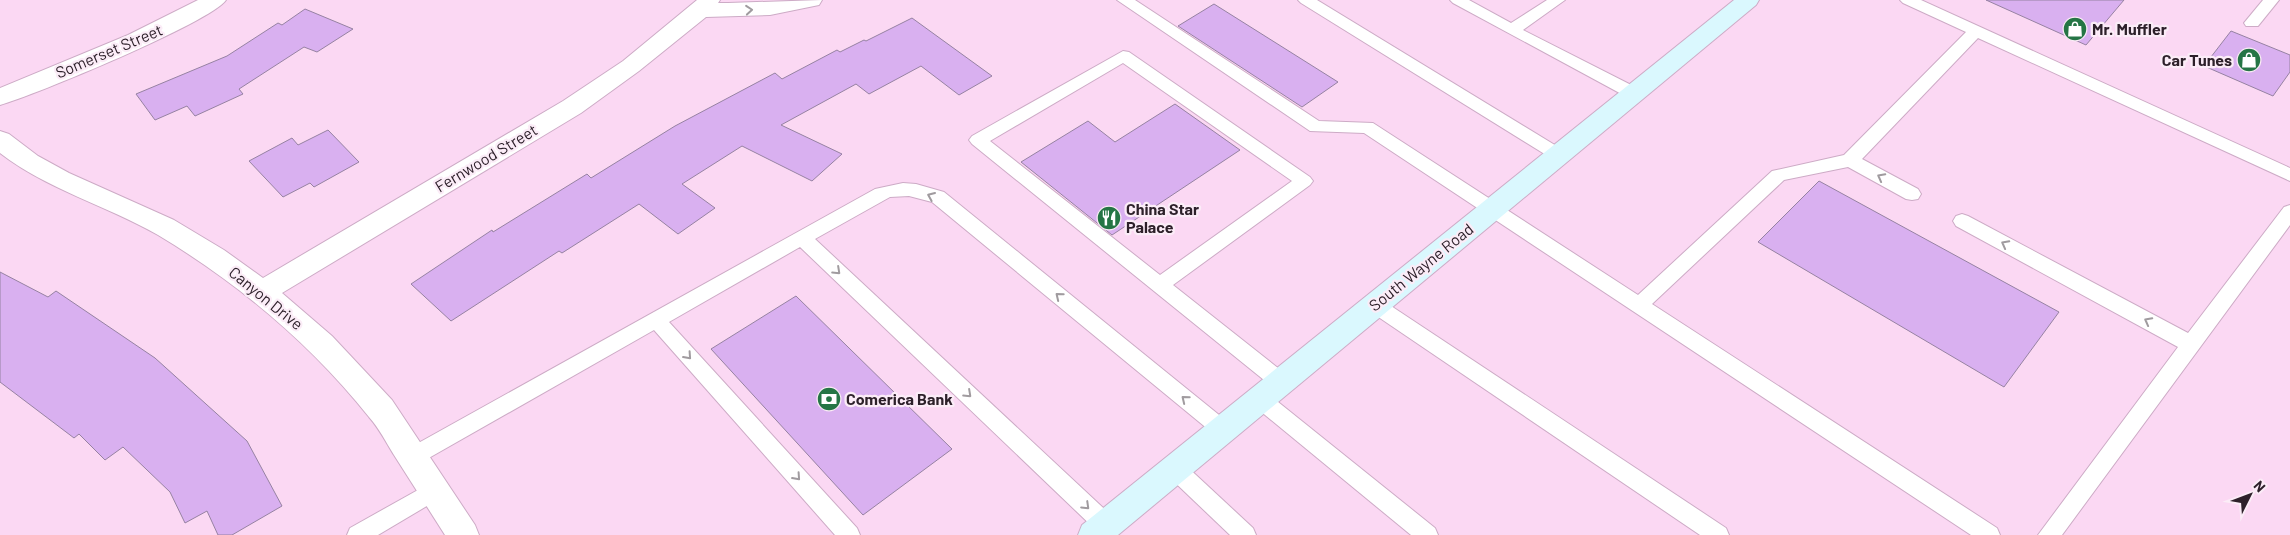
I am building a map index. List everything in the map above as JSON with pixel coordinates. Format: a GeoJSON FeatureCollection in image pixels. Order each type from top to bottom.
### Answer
{"type":"FeatureCollection","features":[{"type":"Feature","properties":{"kind":"main road","name":"South Wayne Road"},"geometry":{"type":"LineString","coordinates":[[1100,530],[1557,154],[1748,0]]}},
{"type":"Feature","properties":{"kind":"street","name":"Somerset Street"},"geometry":{"type":"LineString","coordinates":[[0,97],[152,34],[182,20],[215,0]]}},
{"type":"Feature","properties":{"kind":"street","name":"Fernwood Street"},"geometry":{"type":"LineString","coordinates":[[262,292],[572,107],[632,66],[705,5],[745,11],[800,4],[811,0]]}},
{"type":"Feature","properties":{"kind":"street","name":"Canyon Drive"},"geometry":{"type":"LineString","coordinates":[[0,140],[28,162],[165,228],[214,257],[262,292],[322,344],[382,409],[464,535]]}},
{"type":"Feature","properties":{"kind":"lane"},"geometry":{"type":"LineString","coordinates":[[1126,0],[1316,127],[1366,126],[1989,535]]}},
{"type":"Feature","properties":{"kind":"lane"},"geometry":{"type":"LineString","coordinates":[[1306,0],[1557,154]]}},
{"type":"Feature","properties":{"kind":"lane"},"geometry":{"type":"LineString","coordinates":[[1458,0],[1633,93]]}},
{"type":"Feature","properties":{"kind":"lane"},"geometry":{"type":"LineString","coordinates":[[1512,30],[1557,0]]}},
{"type":"Feature","properties":{"kind":"lane"},"geometry":{"type":"LineString","coordinates":[[1908,0],[2290,175]]}},
{"type":"Feature","properties":{"kind":"lane"},"geometry":{"type":"LineString","coordinates":[[2252,23],[2271,0]]}},
{"type":"Feature","properties":{"kind":"lane"},"geometry":{"type":"LineString","coordinates":[[1638,306],[1778,175],[1850,160],[1976,31]]}},
{"type":"Feature","properties":{"kind":"lane"},"geometry":{"type":"LineString","coordinates":[[1160,285],[1304,181],[1123,56],[978,140],[1281,382]]}},
{"type":"Feature","properties":{"kind":"lane"},"geometry":{"type":"LineString","coordinates":[[1850,160],[1912,194]]}},
{"type":"Feature","properties":{"kind":"lane"},"geometry":{"type":"LineString","coordinates":[[412,457],[881,192],[891,189],[909,188],[938,197],[1222,430]]}},
{"type":"Feature","properties":{"kind":"lane"},"geometry":{"type":"LineString","coordinates":[[2049,535],[2290,212]]}},
{"type":"Feature","properties":{"kind":"lane"},"geometry":{"type":"LineString","coordinates":[[1962,221],[2191,344]]}},
{"type":"Feature","properties":{"kind":"lane"},"geometry":{"type":"LineString","coordinates":[[802,237],[1100,530]]}},
{"type":"Feature","properties":{"kind":"lane"},"geometry":{"type":"LineString","coordinates":[[1374,305],[1718,535]]}},
{"type":"Feature","properties":{"kind":"lane"},"geometry":{"type":"LineString","coordinates":[[656,320],[849,535]]}},
{"type":"Feature","properties":{"kind":"lane"},"geometry":{"type":"LineString","coordinates":[[1260,399],[1427,535]]}},
{"type":"Feature","properties":{"kind":"lane"},"geometry":{"type":"LineString","coordinates":[[1174,468],[1245,535]]}},
{"type":"Feature","properties":{"kind":"lane"},"geometry":{"type":"LineString","coordinates":[[358,535],[434,490]]}},
{"type":"Feature","properties":{"kind":"building","name":"Mr. Muffler"},"geometry":{"type":"Polygon","coordinates":[[[1986,0],[2124,0],[2086,45],[1986,0]]]}},
{"type":"Feature","properties":{"kind":"building"},"geometry":{"type":"Polygon","coordinates":[[[1214,4],[1338,82],[1302,107],[1178,26],[1214,4]]]}},
{"type":"Feature","properties":{"kind":"building"},"geometry":{"type":"Polygon","coordinates":[[[305,9],[353,29],[317,52],[304,47],[239,89],[243,94],[195,116],[187,106],[155,120],[136,94],[227,56],[278,23],[282,25],[305,9]]]}},
{"type":"Feature","properties":{"kind":"building"},"geometry":{"type":"Polygon","coordinates":[[[912,18],[992,76],[959,95],[921,66],[869,94],[856,84],[781,125],[842,154],[812,181],[742,146],[682,184],[715,208],[678,234],[639,204],[562,253],[559,251],[451,321],[411,284],[492,230],[493,232],[587,174],[591,178],[675,126],[775,73],[782,79],[837,50],[840,52],[864,40],[866,41],[912,18]]]}},
{"type":"Feature","properties":{"kind":"building","name":"Car Tunes"},"geometry":{"type":"Polygon","coordinates":[[[2231,31],[2290,55],[2290,72],[2273,96],[2204,66],[2231,31]]]}},
{"type":"Feature","properties":{"kind":"building"},"geometry":{"type":"Polygon","coordinates":[[[1175,104],[1240,150],[1112,235],[1021,162],[1088,121],[1115,142],[1175,104]]]}},
{"type":"Feature","properties":{"kind":"building"},"geometry":{"type":"Polygon","coordinates":[[[328,130],[359,162],[314,187],[310,183],[283,197],[249,161],[292,138],[298,145],[328,130]]]}},
{"type":"Feature","properties":{"kind":"building"},"geometry":{"type":"Polygon","coordinates":[[[1819,181],[2059,312],[2004,387],[1758,242],[1819,181]]]}},
{"type":"Feature","properties":{"kind":"building"},"geometry":{"type":"Polygon","coordinates":[[[0,272],[48,297],[56,291],[155,358],[247,441],[282,506],[232,535],[218,535],[207,511],[185,523],[170,492],[123,447],[105,460],[79,434],[74,438],[0,382],[0,272]]]}},
{"type":"Feature","properties":{"kind":"building","name":"Comerica Bank"},"geometry":{"type":"Polygon","coordinates":[[[796,296],[952,449],[863,515],[711,349],[796,296]]]}},
{"type":"Feature","properties":{"kind":"place","name":"Mr. Muffler"},"geometry":{"type":"Point","coordinates":[2075,29]}},
{"type":"Feature","properties":{"kind":"place","name":"Car Tunes"},"geometry":{"type":"Point","coordinates":[2249,60]}},
{"type":"Feature","properties":{"kind":"place","name":"China Star Palace"},"geometry":{"type":"Point","coordinates":[1109,218]}},
{"type":"Feature","properties":{"kind":"place","name":"Comerica Bank"},"geometry":{"type":"Point","coordinates":[829,399]}}]}
